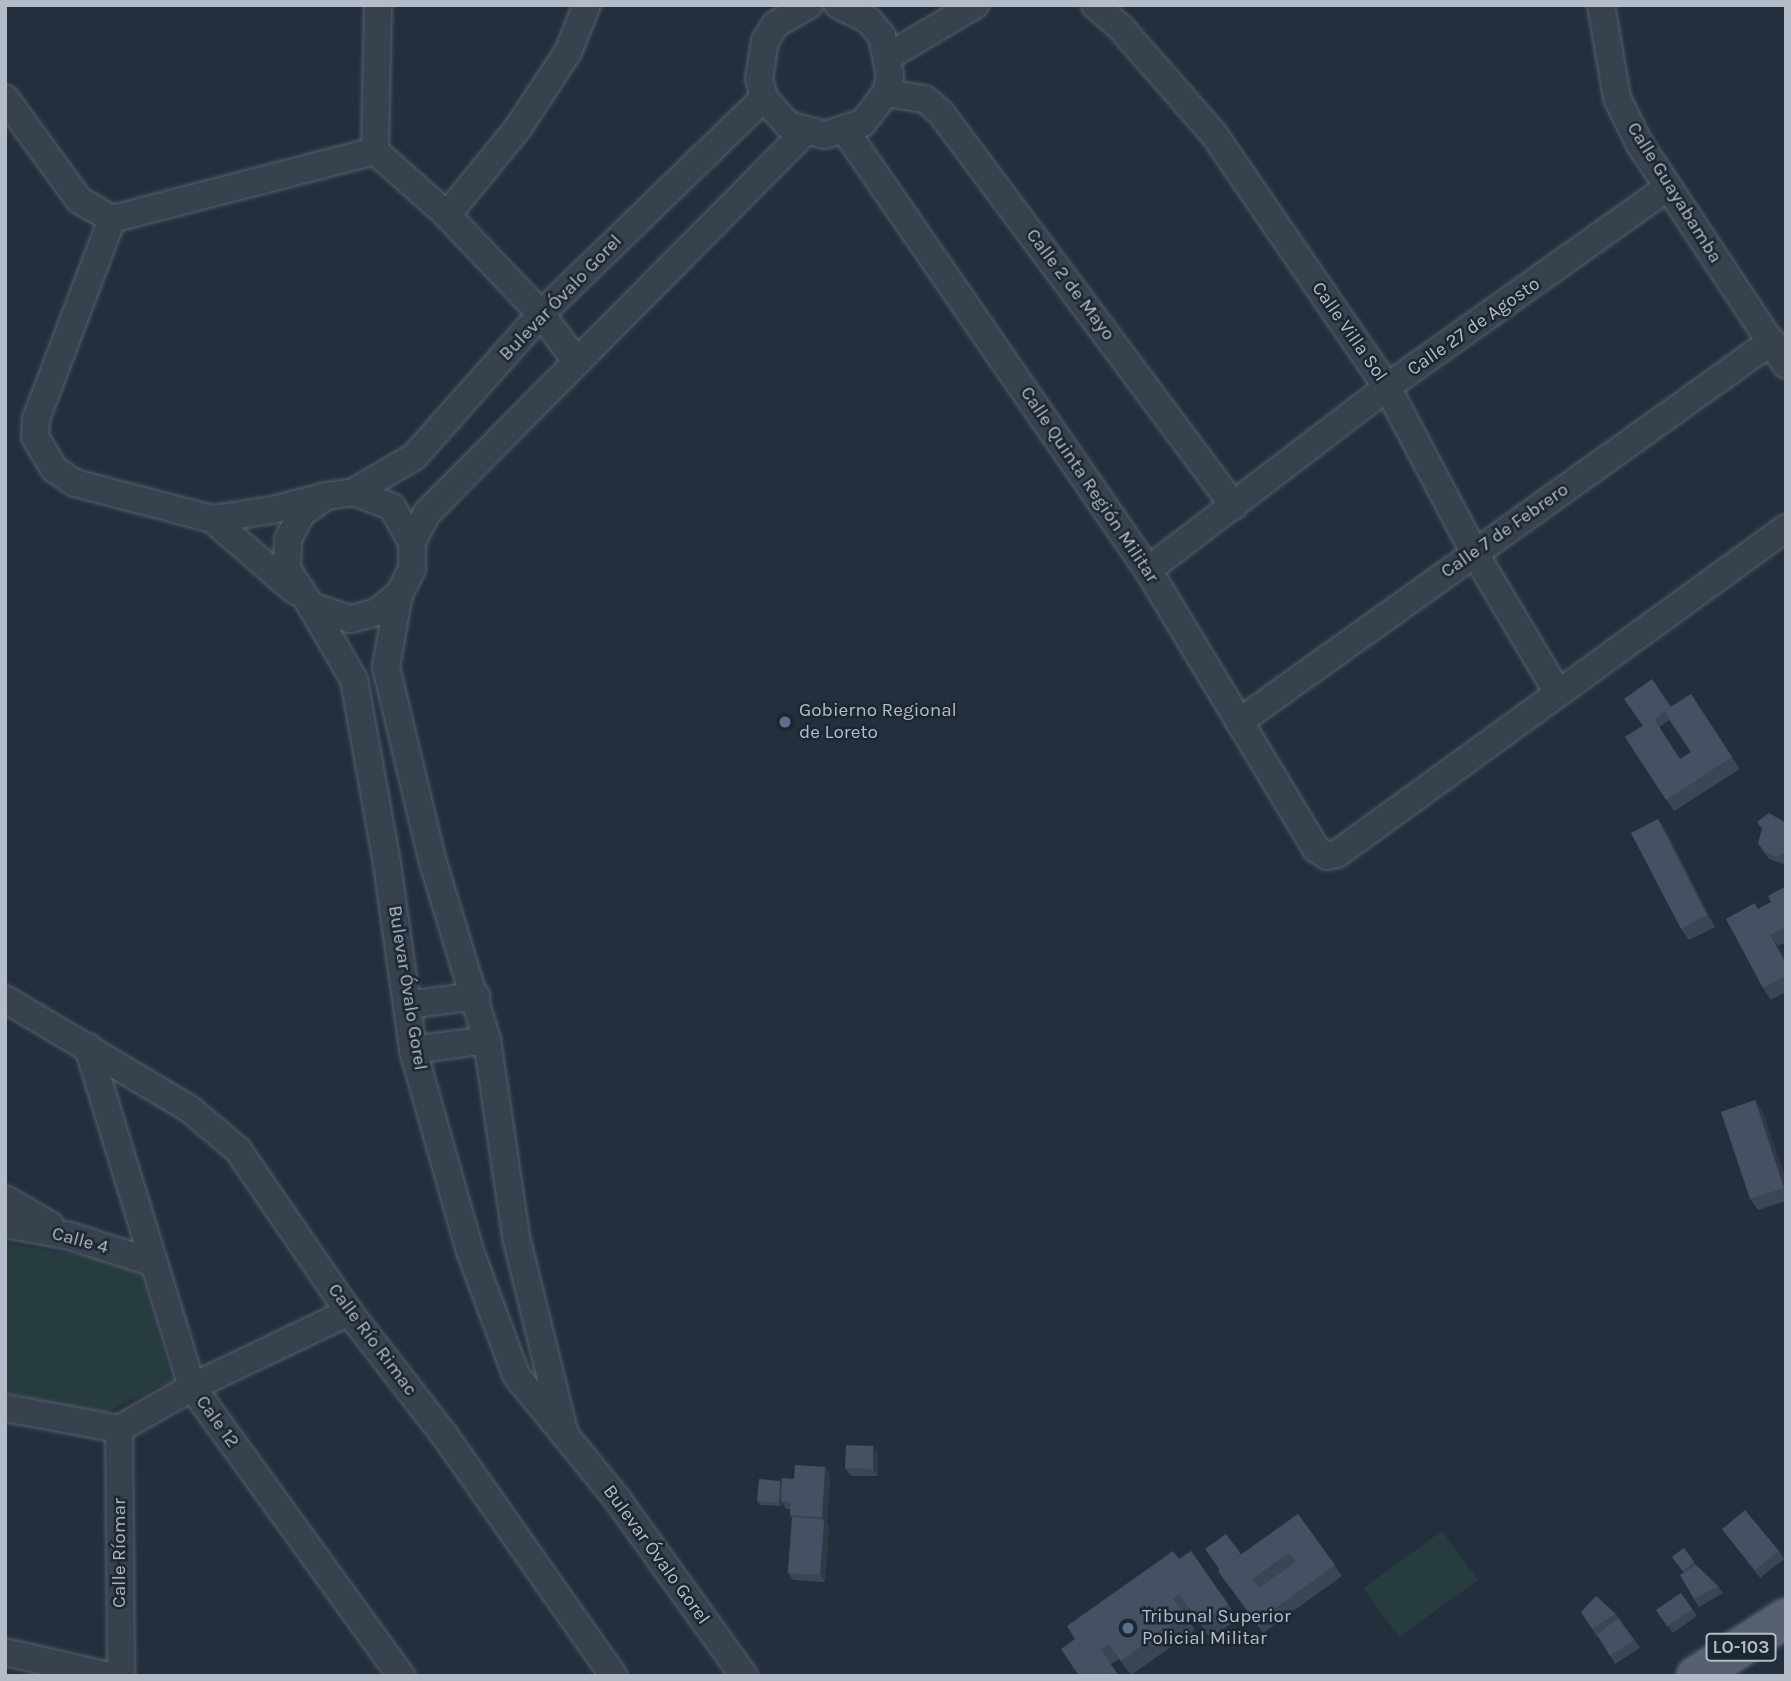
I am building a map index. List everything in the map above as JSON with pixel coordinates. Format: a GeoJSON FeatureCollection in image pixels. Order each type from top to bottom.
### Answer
{"type":"FeatureCollection","features":[{"type":"Feature","properties":{"kind":"main road","name":"LO-103"},"geometry":{"type":"LineString","coordinates":[[1696,1676],[1786,1618]]}},
{"type":"Feature","properties":{"kind":"street"},"geometry":{"type":"LineString","coordinates":[[378,5],[375,150],[447,215],[541,314],[577,362]]}},
{"type":"Feature","properties":{"kind":"street"},"geometry":{"type":"LineString","coordinates":[[447,215],[532,106],[568,52],[587,5]]}},
{"type":"Feature","properties":{"kind":"street"},"geometry":{"type":"LineString","coordinates":[[795,8],[770,33],[759,60],[764,98],[774,113],[804,133],[846,132],[869,116],[886,93],[889,56],[869,20],[838,5]]}},
{"type":"Feature","properties":{"kind":"street"},"geometry":{"type":"LineString","coordinates":[[889,56],[975,5]]}},
{"type":"Feature","properties":{"kind":"street","name":"Calle Villa Sol"},"geometry":{"type":"LineString","coordinates":[[1095,5],[1121,28],[1213,133],[1387,387],[1474,552],[1557,691]]}},
{"type":"Feature","properties":{"kind":"street","name":"Calle Guayabamba"},"geometry":{"type":"LineString","coordinates":[[1601,5],[1617,98],[1667,188],[1786,365]]}},
{"type":"Feature","properties":{"kind":"street","name":"Calle 2 de Mayo"},"geometry":{"type":"LineString","coordinates":[[886,93],[925,99],[941,113],[1234,506]]}},
{"type":"Feature","properties":{"kind":"street"},"geometry":{"type":"LineString","coordinates":[[5,98],[79,200],[112,219],[375,150]]}},
{"type":"Feature","properties":{"kind":"street","name":"Bulevar Óvalo Gorel"},"geometry":{"type":"LineString","coordinates":[[744,1676],[617,1499],[516,1374],[470,1251],[413,1050],[354,680],[287,569],[288,539],[302,513],[326,496],[354,492],[415,456],[541,314],[764,98]]}},
{"type":"Feature","properties":{"kind":"street","name":"Calle Quinta Región Militar"},"geometry":{"type":"LineString","coordinates":[[846,132],[1148,570],[1316,849],[1327,856],[1337,854],[1557,691]]}},
{"type":"Feature","properties":{"kind":"street","name":"Bulevar Óvalo Gorel"},"geometry":{"type":"LineString","coordinates":[[565,1437],[516,1237],[487,1040],[432,859],[386,667],[399,594],[412,569],[412,542],[427,513],[804,133]]}},
{"type":"Feature","properties":{"kind":"street","name":"Calle 27 de Agosto"},"geometry":{"type":"LineString","coordinates":[[1148,570],[1387,387],[1667,188]]}},
{"type":"Feature","properties":{"kind":"street"},"geometry":{"type":"LineString","coordinates":[[112,219],[36,419],[35,437],[54,469],[75,483],[212,519],[326,496]]}},
{"type":"Feature","properties":{"kind":"street","name":"Calle 7 de Febrero"},"geometry":{"type":"LineString","coordinates":[[1239,723],[1772,341]]}},
{"type":"Feature","properties":{"kind":"street","name":"Bulevar Óvalo Gorel"},"geometry":{"type":"LineString","coordinates":[[354,492],[392,507],[412,542]]}},
{"type":"Feature","properties":{"kind":"street"},"geometry":{"type":"LineString","coordinates":[[212,519],[305,601],[350,619],[377,612],[399,594]]}},
{"type":"Feature","properties":{"kind":"street"},"geometry":{"type":"LineString","coordinates":[[1557,691],[1786,528]]}},
{"type":"Feature","properties":{"kind":"street"},"geometry":{"type":"LineString","coordinates":[[407,1005],[475,996]]}},
{"type":"Feature","properties":{"kind":"street","name":"Calle Río Rimac"},"geometry":{"type":"LineString","coordinates":[[5,999],[191,1110],[238,1150],[349,1312],[443,1433],[611,1675]]}},
{"type":"Feature","properties":{"kind":"street"},"geometry":{"type":"LineString","coordinates":[[413,1050],[487,1040]]}},
{"type":"Feature","properties":{"kind":"street","name":"Cale 12"},"geometry":{"type":"LineString","coordinates":[[88,1047],[192,1387],[401,1676]]}},
{"type":"Feature","properties":{"kind":"street"},"geometry":{"type":"LineString","coordinates":[[5,1199],[70,1236]]}},
{"type":"Feature","properties":{"kind":"street","name":"Calle 4"},"geometry":{"type":"LineString","coordinates":[[5,1224],[70,1236],[154,1264]]}},
{"type":"Feature","properties":{"kind":"street"},"geometry":{"type":"LineString","coordinates":[[5,1408],[119,1429],[192,1387],[349,1312]]}},
{"type":"Feature","properties":{"kind":"street","name":"Calle Ríomar"},"geometry":{"type":"LineString","coordinates":[[119,1429],[121,1676]]}},
{"type":"Feature","properties":{"kind":"street"},"geometry":{"type":"LineString","coordinates":[[5,1652],[109,1676]]}},
{"type":"Feature","properties":{"kind":"green space"},"geometry":{"type":"Polygon","coordinates":[[[5,1243],[138,1265],[172,1381],[104,1413],[5,1393],[5,1243]]]}},
{"type":"Feature","properties":{"kind":"green space"},"geometry":{"type":"Polygon","coordinates":[[[1442,1531],[1478,1580],[1399,1637],[1363,1588],[1442,1531]]]}},
{"type":"Feature","properties":{"kind":"building"},"geometry":{"type":"Polygon","coordinates":[[[1652,679],[1671,707],[1643,726],[1624,699],[1652,679]]]}},
{"type":"Feature","properties":{"kind":"building"},"geometry":{"type":"Polygon","coordinates":[[[1691,694],[1732,757],[1666,800],[1625,737],[1654,719],[1680,759],[1691,752],[1664,711],[1691,694]]]}},
{"type":"Feature","properties":{"kind":"building"},"geometry":{"type":"Polygon","coordinates":[[[1769,813],[1786,823],[1786,851],[1778,857],[1764,852],[1758,843],[1762,829],[1757,822],[1769,813]]]}},
{"type":"Feature","properties":{"kind":"building"},"geometry":{"type":"Polygon","coordinates":[[[1658,819],[1707,915],[1681,929],[1631,833],[1658,819]]]}},
{"type":"Feature","properties":{"kind":"building"},"geometry":{"type":"Polygon","coordinates":[[[1786,886],[1786,926],[1770,935],[1786,964],[1786,976],[1763,988],[1726,919],[1755,903],[1758,909],[1771,902],[1768,896],[1786,886]]]}},
{"type":"Feature","properties":{"kind":"building"},"geometry":{"type":"Polygon","coordinates":[[[1755,1100],[1784,1188],[1750,1199],[1721,1112],[1755,1100]]]}},
{"type":"Feature","properties":{"kind":"building"},"geometry":{"type":"Polygon","coordinates":[[[846,1445],[873,1446],[873,1469],[845,1468],[846,1445]]]}},
{"type":"Feature","properties":{"kind":"building"},"geometry":{"type":"Polygon","coordinates":[[[795,1465],[825,1467],[822,1517],[790,1515],[791,1502],[781,1501],[782,1478],[794,1479],[795,1465]]]}},
{"type":"Feature","properties":{"kind":"building"},"geometry":{"type":"Polygon","coordinates":[[[759,1479],[780,1481],[779,1503],[757,1501],[759,1479]]]}},
{"type":"Feature","properties":{"kind":"building"},"geometry":{"type":"Polygon","coordinates":[[[1745,1510],[1779,1551],[1755,1570],[1722,1529],[1745,1510]]]}},
{"type":"Feature","properties":{"kind":"building"},"geometry":{"type":"Polygon","coordinates":[[[1298,1514],[1335,1565],[1256,1622],[1218,1571],[1298,1514]],[[1289,1553],[1252,1579],[1259,1588],[1296,1562],[1289,1553]]]}},
{"type":"Feature","properties":{"kind":"building"},"geometry":{"type":"Polygon","coordinates":[[[792,1517],[824,1520],[820,1575],[788,1573],[792,1517]]]}},
{"type":"Feature","properties":{"kind":"building"},"geometry":{"type":"Polygon","coordinates":[[[1226,1534],[1241,1554],[1220,1570],[1205,1549],[1226,1534]]]}},
{"type":"Feature","properties":{"kind":"building"},"geometry":{"type":"Polygon","coordinates":[[[1684,1548],[1694,1562],[1683,1571],[1672,1557],[1684,1548]]]}},
{"type":"Feature","properties":{"kind":"building"},"geometry":{"type":"Polygon","coordinates":[[[1173,1551],[1179,1559],[1191,1551],[1228,1604],[1200,1623],[1179,1594],[1173,1599],[1185,1615],[1121,1661],[1109,1644],[1101,1650],[1119,1676],[1079,1676],[1061,1649],[1075,1639],[1067,1626],[1173,1551]]]}},
{"type":"Feature","properties":{"kind":"building"},"geometry":{"type":"Polygon","coordinates":[[[1696,1565],[1718,1586],[1694,1599],[1680,1575],[1696,1565]]]}},
{"type":"Feature","properties":{"kind":"building"},"geometry":{"type":"Polygon","coordinates":[[[1681,1593],[1692,1609],[1667,1626],[1656,1610],[1681,1593]]]}},
{"type":"Feature","properties":{"kind":"building"},"geometry":{"type":"Polygon","coordinates":[[[1596,1596],[1616,1614],[1592,1629],[1581,1612],[1596,1596]]]}},
{"type":"Feature","properties":{"kind":"building"},"geometry":{"type":"Polygon","coordinates":[[[1618,1618],[1634,1640],[1610,1656],[1597,1635],[1618,1618]]]}},
{"type":"Feature","properties":{"kind":"place","name":"Gobierno Regional de Loreto"},"geometry":{"type":"Point","coordinates":[785,722]}},
{"type":"Feature","properties":{"kind":"place","name":"Tribunal Superior Policial Militar"},"geometry":{"type":"Point","coordinates":[1128,1628]}}]}
